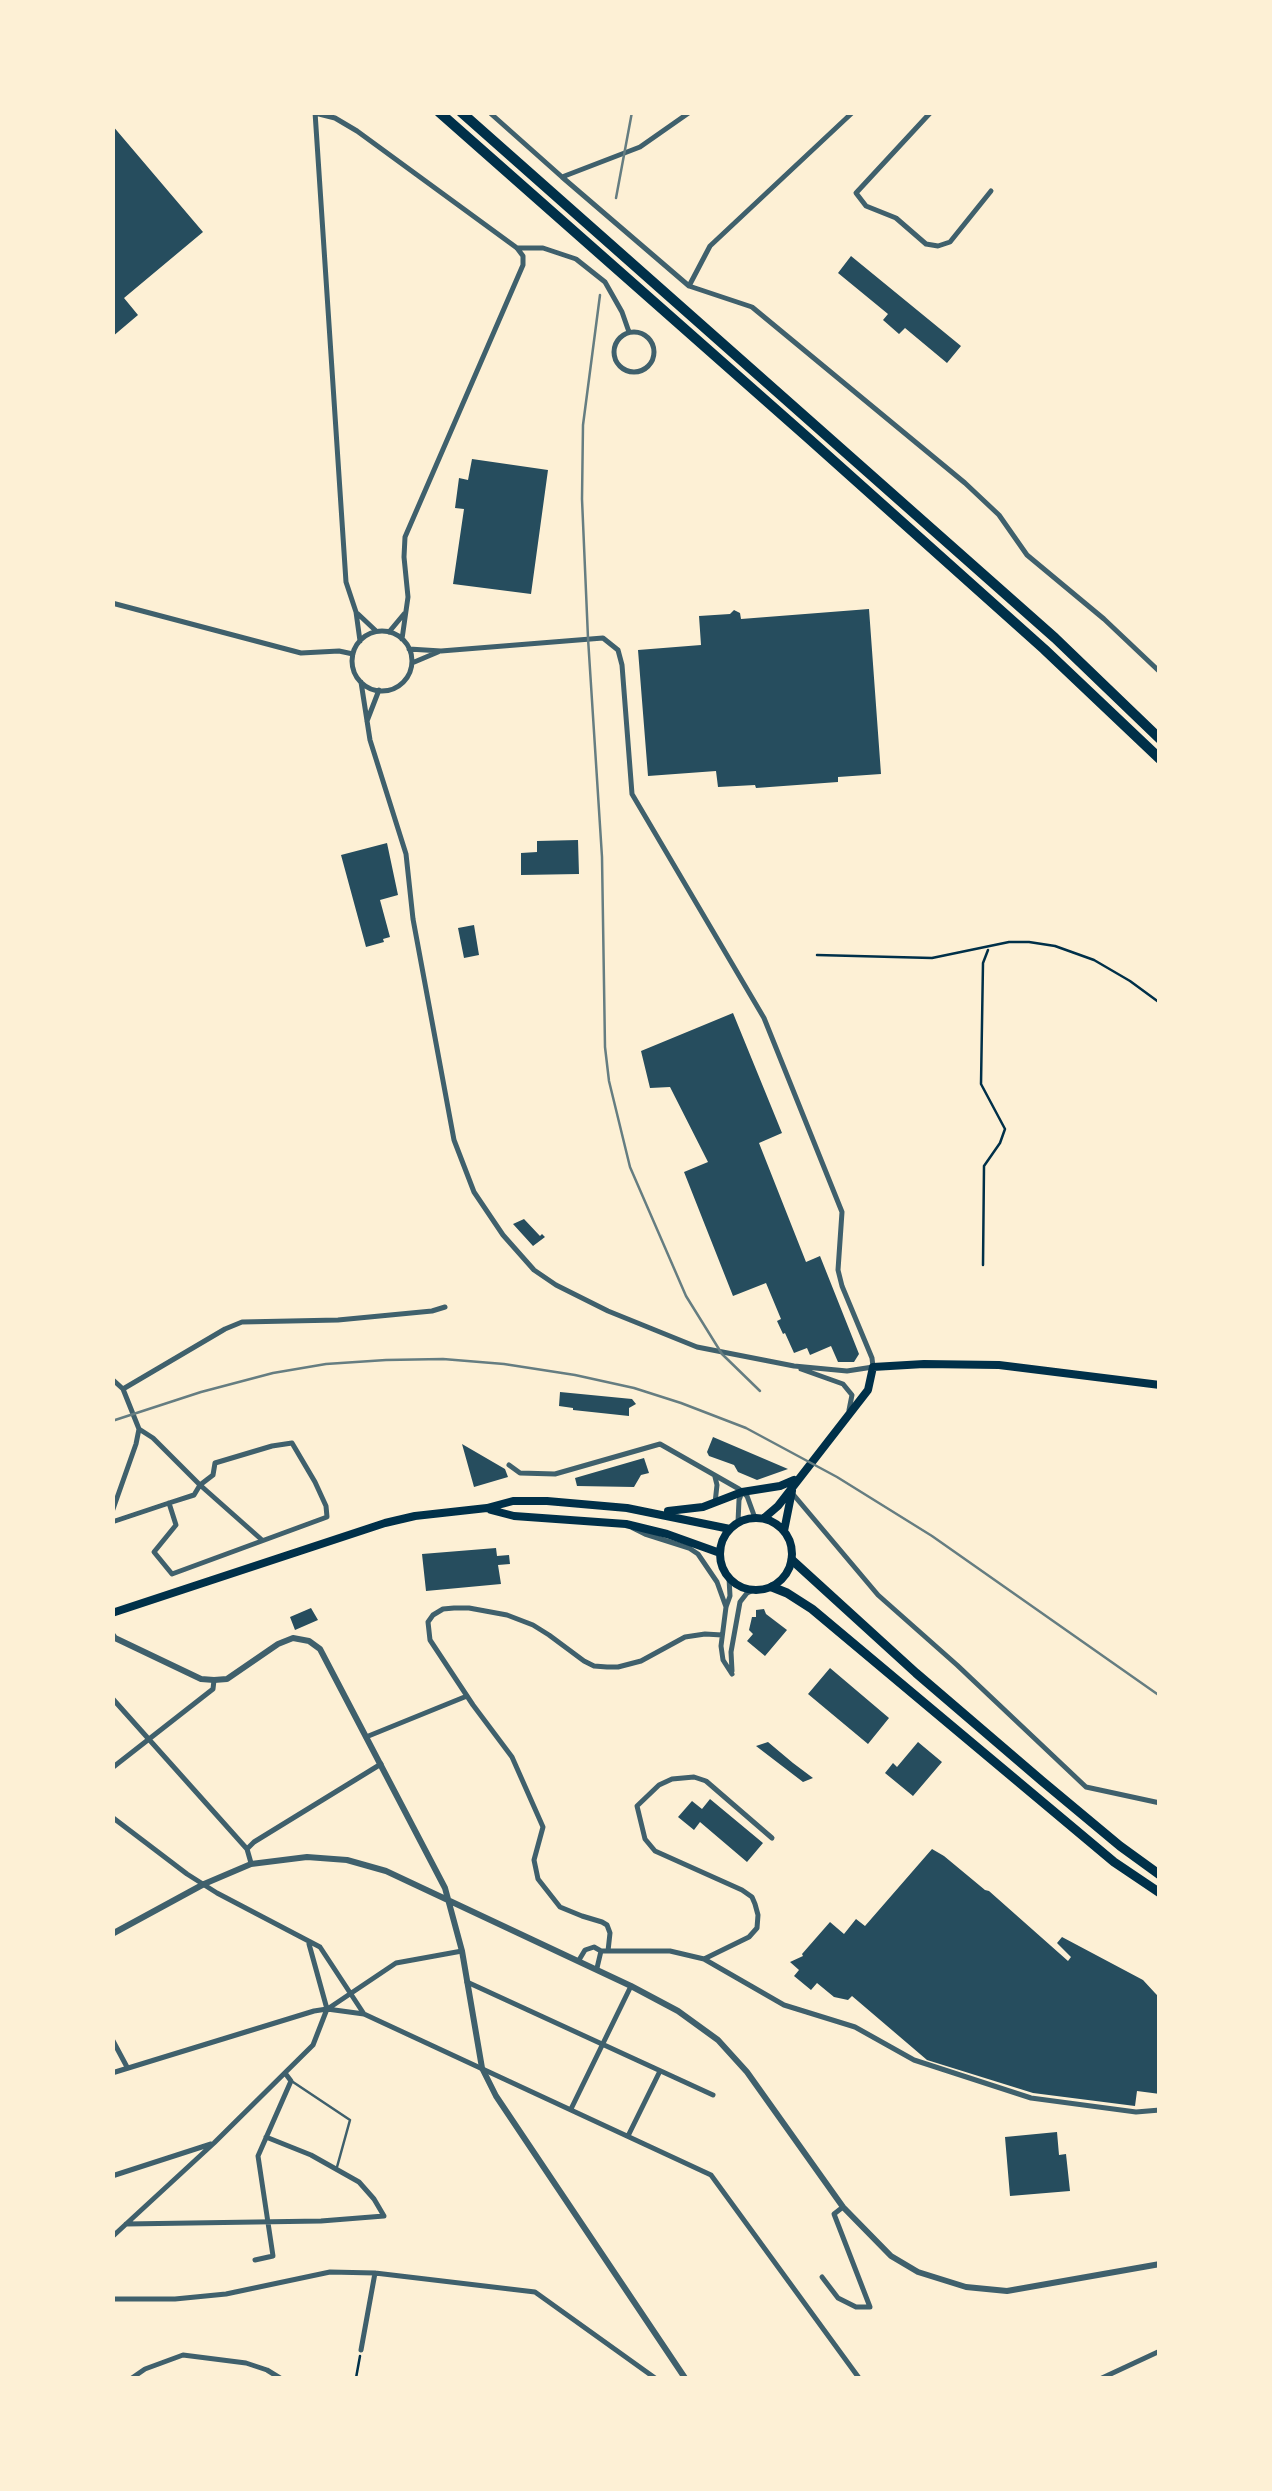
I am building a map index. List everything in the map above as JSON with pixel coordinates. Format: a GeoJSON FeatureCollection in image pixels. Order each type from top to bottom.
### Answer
{"type":"FeatureCollection","features":[{"type":"Feature","properties":{"kind":"highway"},"geometry":{"type":"LineString","coordinates":[[438,112],[808,437],[1160,759]]}},
{"type":"Feature","properties":{"kind":"highway"},"geometry":{"type":"LineString","coordinates":[[461,112],[1056,638],[1160,739]]}},
{"type":"Feature","properties":{"kind":"main road"},"geometry":{"type":"LineString","coordinates":[[760,1518],[784,1531],[790,1540],[792,1560],[782,1580],[772,1587],[754,1590],[736,1584],[720,1562],[724,1536],[738,1522],[760,1518],[778,1506],[848,1416],[854,1402],[870,1388],[873,1367],[999,1365],[1160,1385]]}},
{"type":"Feature","properties":{"kind":"main road"},"geometry":{"type":"LineString","coordinates":[[112,1613],[415,1516],[514,1501],[669,1511],[692,1509],[798,1478]]}},
{"type":"Feature","properties":{"kind":"main road"},"geometry":{"type":"LineString","coordinates":[[784,1531],[798,1478]]}},
{"type":"Feature","properties":{"kind":"main road"},"geometry":{"type":"LineString","coordinates":[[487,1508],[514,1516],[626,1524],[720,1552]]}},
{"type":"Feature","properties":{"kind":"main road"},"geometry":{"type":"LineString","coordinates":[[626,1508],[730,1529]]}},
{"type":"Feature","properties":{"kind":"main road"},"geometry":{"type":"LineString","coordinates":[[792,1560],[1087,1820],[1160,1875]]}},
{"type":"Feature","properties":{"kind":"main road"},"geometry":{"type":"LineString","coordinates":[[772,1587],[812,1608],[1114,1862],[1160,1892]]}},
{"type":"Feature","properties":{"kind":"street"},"geometry":{"type":"LineString","coordinates":[[489,112],[689,286],[752,307],[979,494],[999,515],[1022,551],[1160,672]]}},
{"type":"Feature","properties":{"kind":"street"},"geometry":{"type":"LineString","coordinates":[[562,177],[640,147],[690,112]]}},
{"type":"Feature","properties":{"kind":"street"},"geometry":{"type":"LineString","coordinates":[[689,286],[710,246],[853,112]]}},
{"type":"Feature","properties":{"kind":"street"},"geometry":{"type":"LineString","coordinates":[[932,112],[856,193],[866,206],[896,218],[926,244],[938,246],[950,242],[991,191]]}},
{"type":"Feature","properties":{"kind":"street"},"geometry":{"type":"LineString","coordinates":[[360,641],[346,582],[315,113],[335,118],[357,131],[523,256],[523,265],[405,537],[406,612],[402,638]]}},
{"type":"Feature","properties":{"kind":"street"},"geometry":{"type":"LineString","coordinates":[[517,248],[543,248],[576,258],[605,282],[628,332]]}},
{"type":"Feature","properties":{"kind":"street"},"geometry":{"type":"LineString","coordinates":[[628,332],[641,332],[654,345],[651,364],[640,371],[626,370],[614,356],[618,339],[628,332]]}},
{"type":"Feature","properties":{"kind":"street"},"geometry":{"type":"LineString","coordinates":[[112,603],[300,653],[353,654]]}},
{"type":"Feature","properties":{"kind":"street"},"geometry":{"type":"LineString","coordinates":[[356,612],[376,632]]}},
{"type":"Feature","properties":{"kind":"street"},"geometry":{"type":"LineString","coordinates":[[388,632],[406,612]]}},
{"type":"Feature","properties":{"kind":"street"},"geometry":{"type":"LineString","coordinates":[[360,682],[379,690],[398,686],[405,680],[412,663],[410,648],[402,638],[376,632],[360,641],[353,654],[355,673],[366,724],[406,854],[454,1140],[464,1170],[502,1234],[534,1270],[583,1300],[697,1347],[794,1366],[847,1371],[873,1367],[840,1276],[842,1212],[764,1018],[632,794],[618,650],[603,638],[441,651],[410,648]]}},
{"type":"Feature","properties":{"kind":"street"},"geometry":{"type":"LineString","coordinates":[[412,663],[441,651]]}},
{"type":"Feature","properties":{"kind":"street"},"geometry":{"type":"LineString","coordinates":[[366,724],[379,690]]}},
{"type":"Feature","properties":{"kind":"street"},"geometry":{"type":"LineString","coordinates":[[124,1391],[242,1322],[338,1320],[445,1307]]}},
{"type":"Feature","properties":{"kind":"street"},"geometry":{"type":"LineString","coordinates":[[794,1366],[842,1384],[849,1389],[854,1402]]}},
{"type":"Feature","properties":{"kind":"street"},"geometry":{"type":"LineString","coordinates":[[112,1379],[124,1391],[138,1425],[262,1540]]}},
{"type":"Feature","properties":{"kind":"street"},"geometry":{"type":"LineString","coordinates":[[112,1512],[136,1444],[138,1425]]}},
{"type":"Feature","properties":{"kind":"street"},"geometry":{"type":"LineString","coordinates":[[112,1522],[169,1503],[194,1495],[213,1475],[215,1463],[292,1443],[315,1482],[327,1517],[172,1574],[154,1552],[176,1524],[169,1503]]}},
{"type":"Feature","properties":{"kind":"street"},"geometry":{"type":"LineString","coordinates":[[509,1465],[520,1473],[555,1474],[660,1444],[732,1484],[747,1496],[760,1518]]}},
{"type":"Feature","properties":{"kind":"street"},"geometry":{"type":"LineString","coordinates":[[715,1477],[715,1503]]}},
{"type":"Feature","properties":{"kind":"street"},"geometry":{"type":"LineString","coordinates":[[738,1522],[742,1492]]}},
{"type":"Feature","properties":{"kind":"street"},"geometry":{"type":"LineString","coordinates":[[792,1492],[878,1595],[1086,1787],[1160,1803]]}},
{"type":"Feature","properties":{"kind":"street"},"geometry":{"type":"LineString","coordinates":[[626,1524],[698,1554],[717,1582],[726,1607]]}},
{"type":"Feature","properties":{"kind":"street"},"geometry":{"type":"LineString","coordinates":[[729,1578],[731,1590],[722,1636],[723,1660],[732,1674],[731,1652],[740,1602],[754,1590]]}},
{"type":"Feature","properties":{"kind":"street"},"geometry":{"type":"LineString","coordinates":[[597,1968],[610,1933],[607,1926],[560,1907],[538,1879],[534,1860],[543,1827],[512,1756],[430,1640],[428,1622],[442,1609],[454,1608],[518,1618],[584,1661],[607,1667],[642,1662],[686,1637],[722,1636]]}},
{"type":"Feature","properties":{"kind":"street"},"geometry":{"type":"LineString","coordinates":[[112,1634],[201,1679],[228,1678],[293,1638],[309,1641],[324,1655],[445,1888],[462,1952],[482,2068],[496,2096],[685,2378]]}},
{"type":"Feature","properties":{"kind":"street"},"geometry":{"type":"LineString","coordinates":[[112,1768],[213,1689],[214,1680]]}},
{"type":"Feature","properties":{"kind":"street"},"geometry":{"type":"LineString","coordinates":[[366,1737],[467,1696]]}},
{"type":"Feature","properties":{"kind":"street"},"geometry":{"type":"LineString","coordinates":[[112,1698],[247,1849],[251,1864]]}},
{"type":"Feature","properties":{"kind":"street"},"geometry":{"type":"LineString","coordinates":[[247,1849],[381,1764]]}},
{"type":"Feature","properties":{"kind":"street"},"geometry":{"type":"LineString","coordinates":[[704,1959],[749,1937],[757,1928],[755,1904],[742,1890],[655,1851],[644,1839],[637,1806],[659,1785],[694,1777],[706,1781],[772,1838]]}},
{"type":"Feature","properties":{"kind":"street"},"geometry":{"type":"LineString","coordinates":[[112,1818],[217,1893],[320,1947],[364,2014]]}},
{"type":"Feature","properties":{"kind":"street"},"geometry":{"type":"LineString","coordinates":[[112,1934],[204,1884],[251,1864],[306,1857],[346,1860],[386,1871],[597,1968],[678,2011],[718,2040],[747,2072],[843,2207],[891,2256],[934,2278],[966,2287],[1007,2291],[1160,2264]]}},
{"type":"Feature","properties":{"kind":"street"},"geometry":{"type":"LineString","coordinates":[[308,1941],[327,2010]]}},
{"type":"Feature","properties":{"kind":"street"},"geometry":{"type":"LineString","coordinates":[[579,1960],[594,1947],[604,1951],[670,1951],[704,1959],[784,2005],[855,2027],[934,2067],[1031,2098],[1136,2112],[1160,2110]]}},
{"type":"Feature","properties":{"kind":"street"},"geometry":{"type":"LineString","coordinates":[[112,2237],[313,2044],[327,2010],[396,1963],[462,1952]]}},
{"type":"Feature","properties":{"kind":"street"},"geometry":{"type":"LineString","coordinates":[[467,1982],[713,2095]]}},
{"type":"Feature","properties":{"kind":"street"},"geometry":{"type":"LineString","coordinates":[[572,2109],[631,1986]]}},
{"type":"Feature","properties":{"kind":"street"},"geometry":{"type":"LineString","coordinates":[[112,2073],[314,2011],[364,2014],[705,2172],[716,2181],[859,2378]]}},
{"type":"Feature","properties":{"kind":"street"},"geometry":{"type":"LineString","coordinates":[[112,2039],[128,2068]]}},
{"type":"Feature","properties":{"kind":"street"},"geometry":{"type":"LineString","coordinates":[[628,2136],[660,2070]]}},
{"type":"Feature","properties":{"kind":"street"},"geometry":{"type":"LineString","coordinates":[[255,2260],[273,2256],[258,2156],[292,2081],[285,2072]]}},
{"type":"Feature","properties":{"kind":"street"},"geometry":{"type":"LineString","coordinates":[[126,2224],[321,2221],[384,2216],[359,2182],[337,2168],[266,2137]]}},
{"type":"Feature","properties":{"kind":"street"},"geometry":{"type":"LineString","coordinates":[[112,2176],[214,2143]]}},
{"type":"Feature","properties":{"kind":"street"},"geometry":{"type":"LineString","coordinates":[[822,2277],[838,2298],[856,2307],[870,2307],[834,2214],[843,2207]]}},
{"type":"Feature","properties":{"kind":"street"},"geometry":{"type":"LineString","coordinates":[[112,2299],[226,2294],[330,2272],[535,2292],[655,2378]]}},
{"type":"Feature","properties":{"kind":"street"},"geometry":{"type":"LineString","coordinates":[[361,2350],[375,2274]]}},
{"type":"Feature","properties":{"kind":"street"},"geometry":{"type":"LineString","coordinates":[[1102,2378],[1160,2350]]}},
{"type":"Feature","properties":{"kind":"street"},"geometry":{"type":"LineString","coordinates":[[132,2378],[183,2355],[246,2363],[280,2378]]}},
{"type":"Feature","properties":{"kind":"lane"},"geometry":{"type":"LineString","coordinates":[[292,2081],[350,2120],[337,2168]]}},
{"type":"Feature","properties":{"kind":"path"},"geometry":{"type":"LineString","coordinates":[[817,955],[932,958],[1010,942],[1055,946],[1094,960],[1160,1003]]}},
{"type":"Feature","properties":{"kind":"path"},"geometry":{"type":"LineString","coordinates":[[983,1265],[984,1166],[1005,1129],[980,1084],[983,964],[988,948]]}},
{"type":"Feature","properties":{"kind":"path"},"geometry":{"type":"LineString","coordinates":[[356,2378],[359,2358]]}},
{"type":"Feature","properties":{"kind":"building"},"geometry":{"type":"Polygon","coordinates":[[[112,125],[203,232],[124,298],[138,315],[112,337],[112,125]]]}},
{"type":"Feature","properties":{"kind":"building"},"geometry":{"type":"Polygon","coordinates":[[[851,256],[961,346],[947,363],[905,328],[899,334],[883,320],[888,314],[838,273],[851,256]]]}},
{"type":"Feature","properties":{"kind":"building"},"geometry":{"type":"Polygon","coordinates":[[[472,459],[548,470],[531,594],[453,584],[464,509],[455,508],[459,478],[468,480],[472,459]]]}},
{"type":"Feature","properties":{"kind":"building"},"geometry":{"type":"Polygon","coordinates":[[[869,609],[881,774],[838,777],[838,782],[756,788],[718,787],[716,771],[648,776],[638,650],[701,645],[699,616],[730,614],[734,610],[741,619],[869,609]]]}},
{"type":"Feature","properties":{"kind":"building"},"geometry":{"type":"Polygon","coordinates":[[[578,840],[579,874],[521,875],[521,853],[537,852],[537,841],[578,840]]]}},
{"type":"Feature","properties":{"kind":"building"},"geometry":{"type":"Polygon","coordinates":[[[387,843],[398,895],[380,900],[390,937],[366,947],[341,855],[387,843]]]}},
{"type":"Feature","properties":{"kind":"building"},"geometry":{"type":"Polygon","coordinates":[[[474,925],[479,955],[464,958],[458,928],[474,925]]]}},
{"type":"Feature","properties":{"kind":"building"},"geometry":{"type":"Polygon","coordinates":[[[733,1013],[782,1133],[759,1143],[806,1262],[820,1256],[859,1354],[854,1362],[838,1362],[831,1346],[810,1355],[807,1348],[794,1353],[777,1321],[781,1319],[766,1283],[733,1296],[684,1172],[708,1162],[670,1087],[650,1088],[641,1051],[733,1013]]]}},
{"type":"Feature","properties":{"kind":"building"},"geometry":{"type":"Polygon","coordinates":[[[524,1219],[545,1237],[533,1246],[513,1224],[524,1219]]]}},
{"type":"Feature","properties":{"kind":"building"},"geometry":{"type":"Polygon","coordinates":[[[560,1392],[632,1399],[636,1404],[629,1408],[629,1416],[573,1410],[559,1406],[560,1392]]]}},
{"type":"Feature","properties":{"kind":"building"},"geometry":{"type":"Polygon","coordinates":[[[713,1437],[788,1469],[757,1480],[738,1472],[734,1465],[709,1456],[713,1437]]]}},
{"type":"Feature","properties":{"kind":"building"},"geometry":{"type":"Polygon","coordinates":[[[462,1444],[505,1469],[508,1477],[474,1487],[462,1444]]]}},
{"type":"Feature","properties":{"kind":"building"},"geometry":{"type":"Polygon","coordinates":[[[644,1458],[649,1473],[641,1475],[634,1487],[577,1486],[575,1478],[644,1458]]]}},
{"type":"Feature","properties":{"kind":"building"},"geometry":{"type":"Polygon","coordinates":[[[496,1548],[497,1556],[509,1555],[510,1564],[498,1565],[501,1584],[426,1591],[422,1554],[496,1548]]]}},
{"type":"Feature","properties":{"kind":"building"},"geometry":{"type":"Polygon","coordinates":[[[311,1608],[318,1620],[295,1630],[290,1617],[311,1608]]]}},
{"type":"Feature","properties":{"kind":"building"},"geometry":{"type":"Polygon","coordinates":[[[764,1609],[787,1630],[765,1656],[747,1641],[753,1634],[749,1630],[752,1617],[756,1617],[756,1610],[764,1609]]]}},
{"type":"Feature","properties":{"kind":"building"},"geometry":{"type":"Polygon","coordinates":[[[830,1668],[889,1718],[868,1744],[808,1694],[830,1668]]]}},
{"type":"Feature","properties":{"kind":"building"},"geometry":{"type":"Polygon","coordinates":[[[768,1742],[813,1778],[803,1782],[756,1746],[768,1742]]]}},
{"type":"Feature","properties":{"kind":"building"},"geometry":{"type":"Polygon","coordinates":[[[918,1742],[942,1762],[913,1796],[885,1773],[893,1763],[897,1767],[918,1742]]]}},
{"type":"Feature","properties":{"kind":"building"},"geometry":{"type":"Polygon","coordinates":[[[710,1799],[763,1843],[747,1862],[700,1822],[694,1830],[678,1817],[692,1801],[702,1809],[710,1799]]]}},
{"type":"Feature","properties":{"kind":"building"},"geometry":{"type":"Polygon","coordinates":[[[932,1849],[989,1891],[1068,1961],[1071,1957],[1057,1943],[1062,1937],[1143,1980],[1160,1998],[1160,2094],[1137,2091],[1135,2106],[1033,2093],[927,2060],[852,1996],[848,2000],[834,1997],[817,1983],[811,1990],[794,1976],[799,1970],[790,1962],[803,1956],[830,1922],[844,1934],[856,1919],[865,1926],[932,1849]]]}},
{"type":"Feature","properties":{"kind":"building"},"geometry":{"type":"Polygon","coordinates":[[[1057,2132],[1059,2155],[1066,2154],[1070,2191],[1010,2196],[1005,2137],[1057,2132]]]}},
{"type":"Feature","properties":{"kind":"railway"},"geometry":{"type":"LineString","coordinates":[[616,198],[632,112]]}},
{"type":"Feature","properties":{"kind":"railway"},"geometry":{"type":"LineString","coordinates":[[600,295],[583,425],[582,499],[602,857],[609,1081],[630,1167],[686,1296],[722,1354],[760,1391]]}},
{"type":"Feature","properties":{"kind":"railway"},"geometry":{"type":"LineString","coordinates":[[112,1421],[273,1373],[386,1360],[504,1364],[634,1388],[746,1428],[837,1477],[932,1536],[1160,1696]]}}]}
